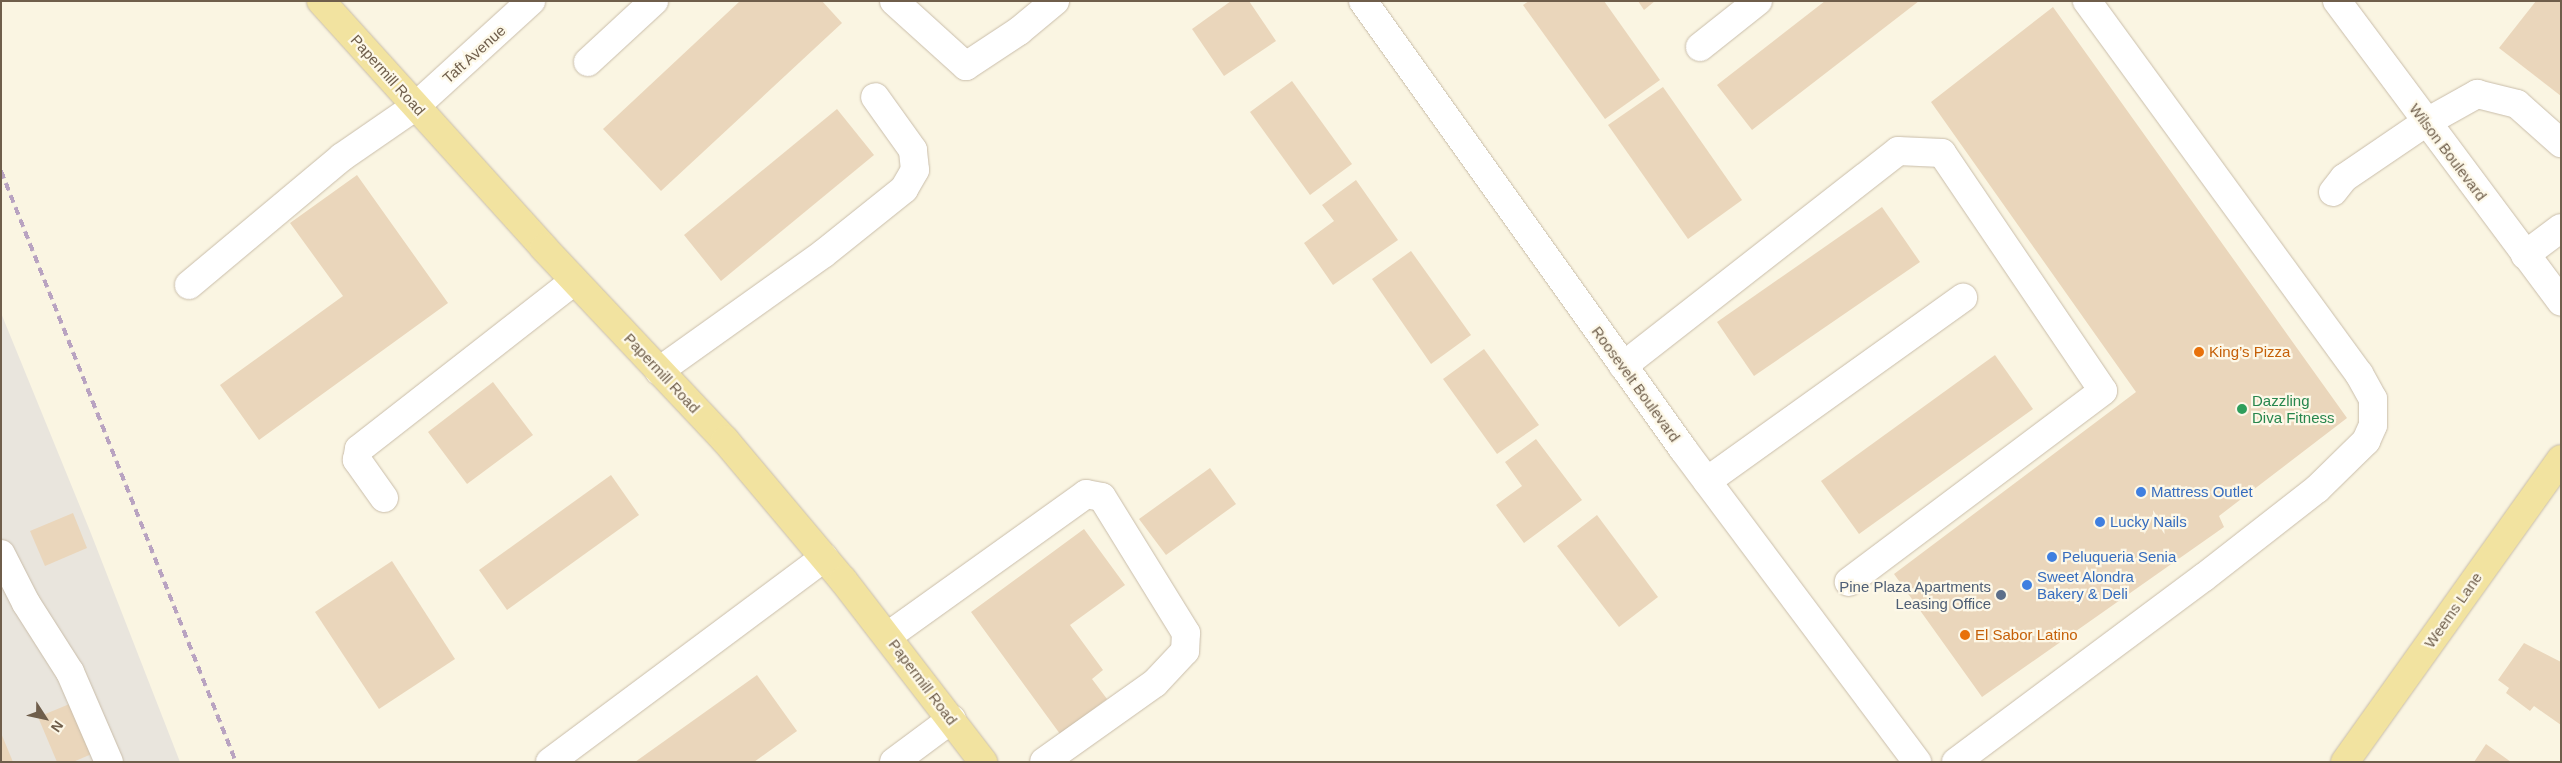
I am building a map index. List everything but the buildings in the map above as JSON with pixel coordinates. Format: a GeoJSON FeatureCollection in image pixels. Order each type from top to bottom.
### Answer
{"type":"FeatureCollection","features":[{"type":"Feature","properties":{"kind":"main road","name":"Papermill Road"},"geometry":{"type":"LineString","coordinates":[[321,1],[574,281],[725,440],[888,636],[983,762]]}},
{"type":"Feature","properties":{"kind":"main road","name":"Weems Lane"},"geometry":{"type":"LineString","coordinates":[[2345,762],[2561,459]]}},
{"type":"Feature","properties":{"kind":"street","name":"Taft Avenue"},"geometry":{"type":"LineString","coordinates":[[189,285],[342,157],[416,106],[531,1]]}},
{"type":"Feature","properties":{"kind":"street"},"geometry":{"type":"LineString","coordinates":[[588,62],[654,1]]}},
{"type":"Feature","properties":{"kind":"street"},"geometry":{"type":"LineString","coordinates":[[894,1],[966,66],[1019,31],[1055,1]]}},
{"type":"Feature","properties":{"kind":"street","name":"Roosevelt Boulevard"},"geometry":{"type":"LineString","coordinates":[[1363,1],[1622,366],[1917,762]]}},
{"type":"Feature","properties":{"kind":"street"},"geometry":{"type":"LineString","coordinates":[[1700,47],[1758,1]]}},
{"type":"Feature","properties":{"kind":"street"},"geometry":{"type":"LineString","coordinates":[[1956,762],[2203,578],[2317,489],[2366,441],[2373,425],[2373,399],[2359,374],[2087,1]]}},
{"type":"Feature","properties":{"kind":"street","name":"Wilson Boulevard"},"geometry":{"type":"LineString","coordinates":[[2337,1],[2425,123],[2561,302]]}},
{"type":"Feature","properties":{"kind":"street"},"geometry":{"type":"LineString","coordinates":[[2332,192],[2344,178],[2425,123],[2476,94],[2518,104],[2561,143]]}},
{"type":"Feature","properties":{"kind":"street"},"geometry":{"type":"LineString","coordinates":[[659,371],[823,254],[904,189],[915,170],[913,150],[875,98]]}},
{"type":"Feature","properties":{"kind":"street"},"geometry":{"type":"LineString","coordinates":[[1622,366],[1898,151],[1942,153],[2103,391],[1848,582]]}},
{"type":"Feature","properties":{"kind":"street"},"geometry":{"type":"LineString","coordinates":[[2525,255],[2561,228]]}},
{"type":"Feature","properties":{"kind":"street"},"geometry":{"type":"LineString","coordinates":[[384,498],[357,460],[359,449],[574,281]]}},
{"type":"Feature","properties":{"kind":"street"},"geometry":{"type":"LineString","coordinates":[[1707,481],[1963,298]]}},
{"type":"Feature","properties":{"kind":"street"},"geometry":{"type":"LineString","coordinates":[[888,636],[1086,494],[1102,497],[1186,633],[1184,651],[1156,683],[1044,762]]}},
{"type":"Feature","properties":{"kind":"street"},"geometry":{"type":"LineString","coordinates":[[1,554],[26,603],[70,672],[109,762]]}},
{"type":"Feature","properties":{"kind":"street"},"geometry":{"type":"LineString","coordinates":[[550,762],[824,558]]}},
{"type":"Feature","properties":{"kind":"street"},"geometry":{"type":"LineString","coordinates":[[894,762],[952,719]]}},
{"type":"Feature","properties":{"kind":"shaded area"},"geometry":{"type":"Polygon","coordinates":[[[1,313],[90,531],[180,762],[1,762],[1,313]]]}},
{"type":"Feature","properties":{"kind":"railway"},"geometry":{"type":"LineString","coordinates":[[1,171],[236,762]]}},
{"type":"Feature","properties":{"kind":"place","name":"King’s Pizza"},"geometry":{"type":"Point","coordinates":[2199,352]}},
{"type":"Feature","properties":{"kind":"place","name":"Dazzling Diva Fitness"},"geometry":{"type":"Point","coordinates":[2242,409]}},
{"type":"Feature","properties":{"kind":"place","name":"Mattress Outlet"},"geometry":{"type":"Point","coordinates":[2141,492]}},
{"type":"Feature","properties":{"kind":"place","name":"Lucky Nails"},"geometry":{"type":"Point","coordinates":[2100,522]}},
{"type":"Feature","properties":{"kind":"place","name":"Peluqueria Senia"},"geometry":{"type":"Point","coordinates":[2052,557]}},
{"type":"Feature","properties":{"kind":"place","name":"Sweet Alondra Bakery & Deli"},"geometry":{"type":"Point","coordinates":[2027,585]}},
{"type":"Feature","properties":{"kind":"place","name":"Pine Plaza Apartments Leasing Office"},"geometry":{"type":"Point","coordinates":[2001,595]}},
{"type":"Feature","properties":{"kind":"place","name":"El Sabor Latino"},"geometry":{"type":"Point","coordinates":[1965,635]}}]}
